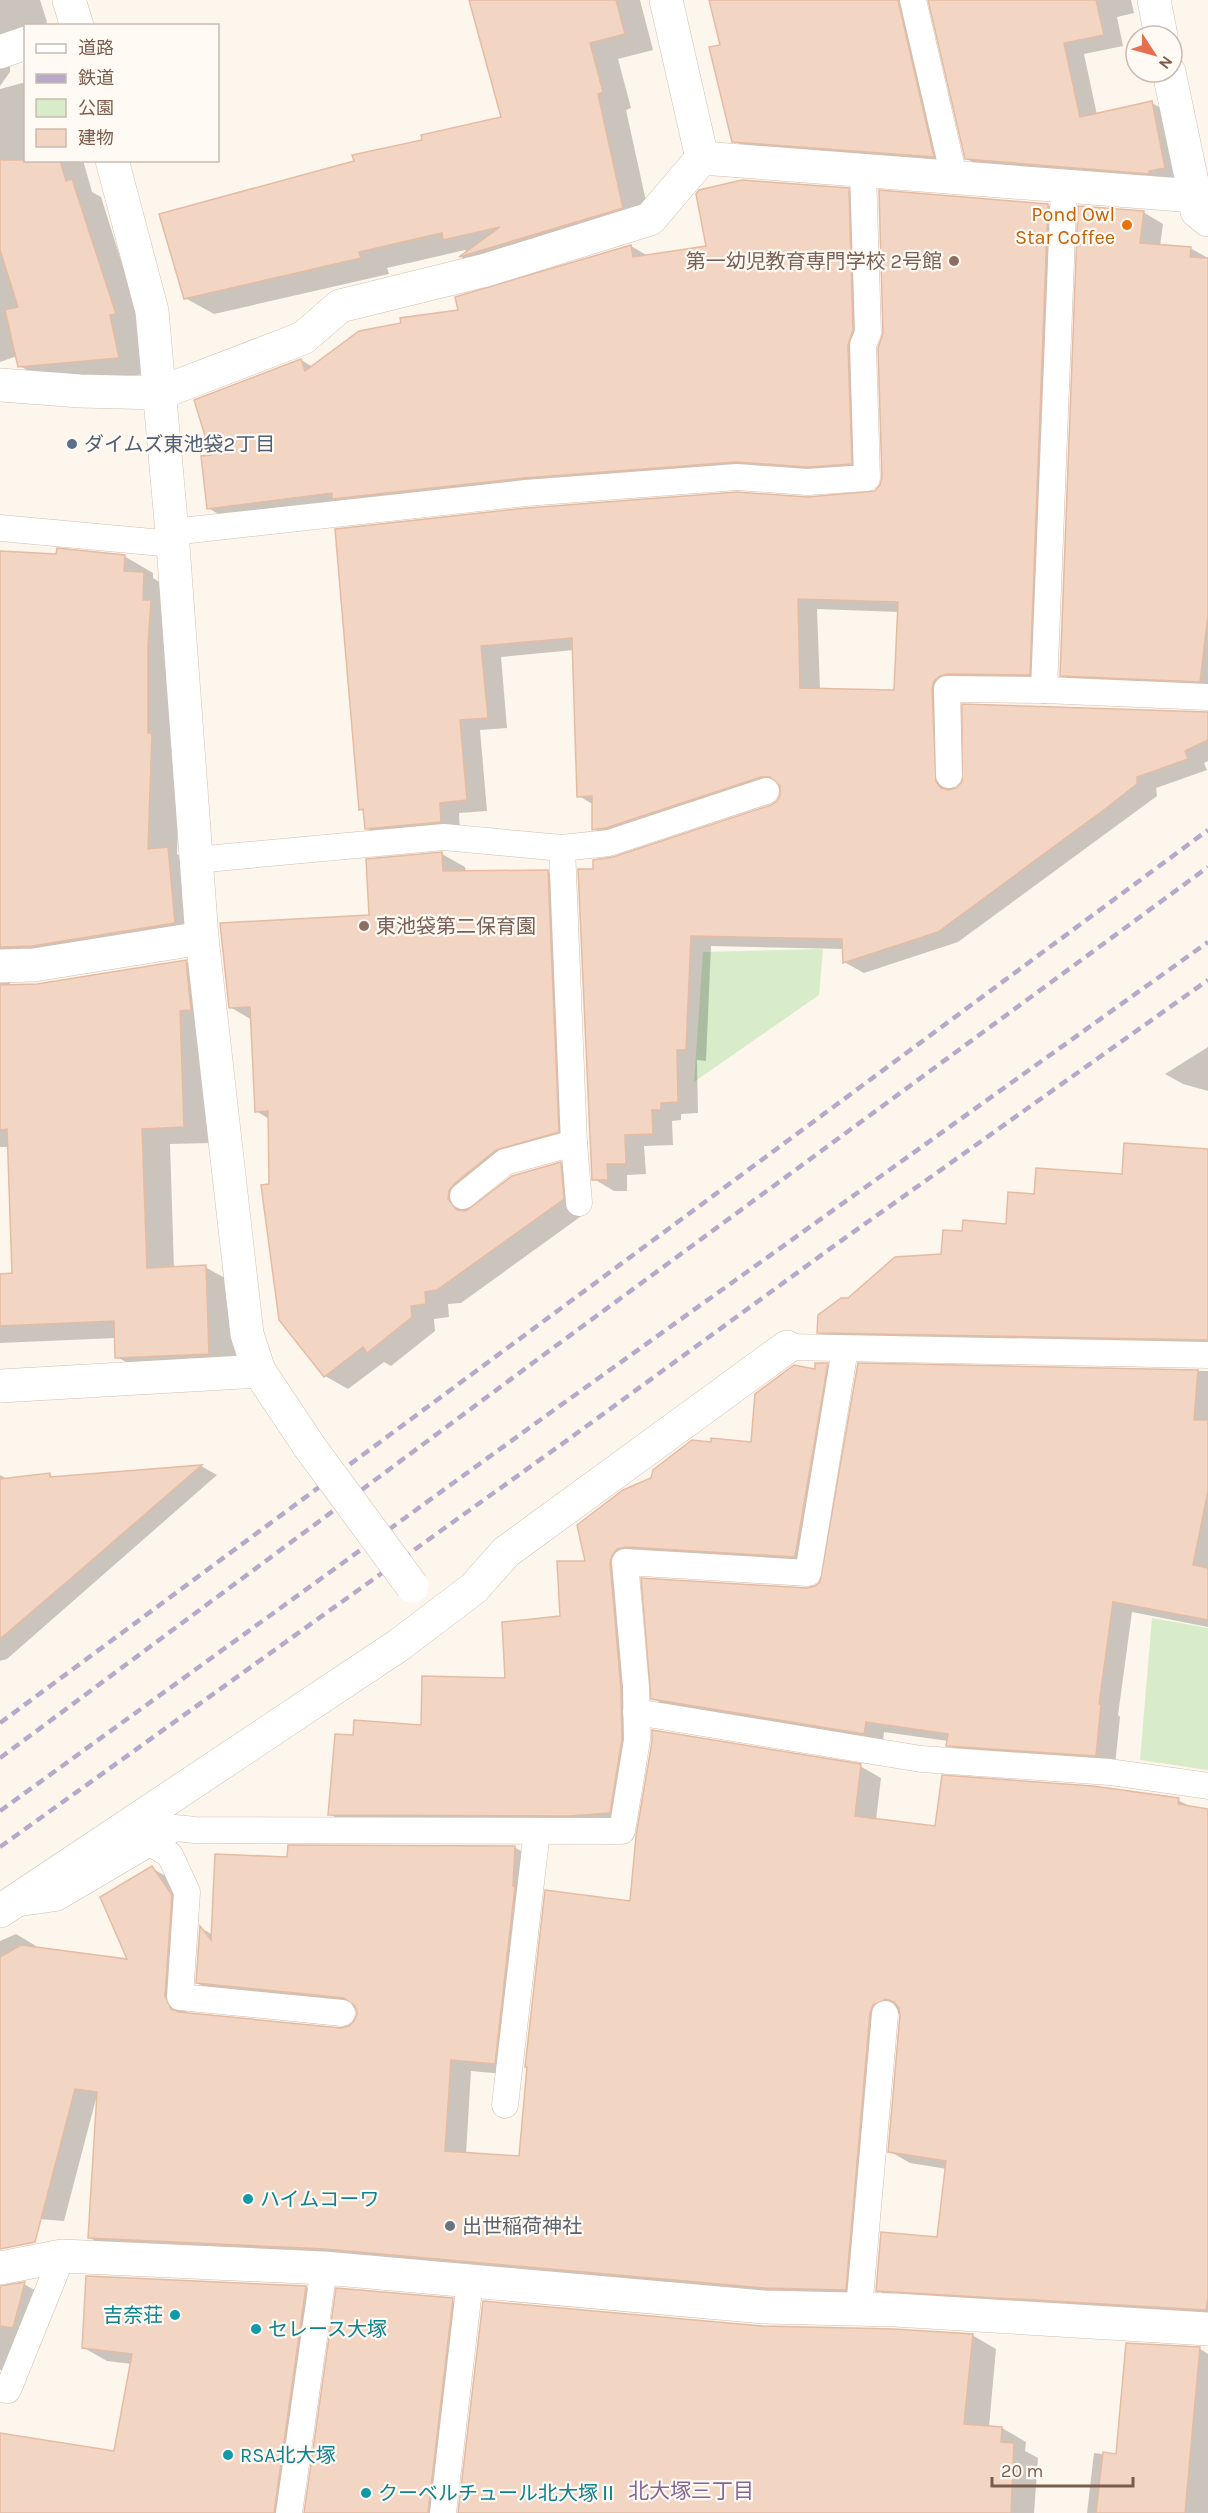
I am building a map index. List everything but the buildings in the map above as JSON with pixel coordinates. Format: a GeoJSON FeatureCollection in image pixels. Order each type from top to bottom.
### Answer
{"type":"FeatureCollection","features":[{"type":"Feature","properties":{"kind":"street"},"geometry":{"type":"LineString","coordinates":[[666,0],[702,158]]}},
{"type":"Feature","properties":{"kind":"street"},"geometry":{"type":"LineString","coordinates":[[1154,0],[1159,24]]}},
{"type":"Feature","properties":{"kind":"street"},"geometry":{"type":"LineString","coordinates":[[0,52],[24,44]]}},
{"type":"Feature","properties":{"kind":"street"},"geometry":{"type":"LineString","coordinates":[[702,158],[1065,186],[1201,208],[1172,84]]}},
{"type":"Feature","properties":{"kind":"street"},"geometry":{"type":"LineString","coordinates":[[0,385],[80,391],[160,393],[303,338],[340,306],[486,270],[650,219],[702,158]]}},
{"type":"Feature","properties":{"kind":"street"},"geometry":{"type":"LineString","coordinates":[[113,162],[152,311],[173,538],[202,938],[248,1334],[266,1382],[309,1446],[435,1619]]}},
{"type":"Feature","properties":{"kind":"street"},"geometry":{"type":"LineString","coordinates":[[0,966],[34,965],[202,938]]}},
{"type":"Feature","properties":{"kind":"street"},"geometry":{"type":"LineString","coordinates":[[4,1908],[435,1619],[474,1588],[506,1552],[787,1347]]}},
{"type":"Feature","properties":{"kind":"street"},"geometry":{"type":"LineString","coordinates":[[0,1386],[266,1382]]}},
{"type":"Feature","properties":{"kind":"street"},"geometry":{"type":"LineString","coordinates":[[0,2268],[62,2256],[324,2268],[764,2307],[859,2309],[1208,2330]]}},
{"type":"Feature","properties":{"kind":"lane"},"geometry":{"type":"LineString","coordinates":[[913,0],[954,177]]}},
{"type":"Feature","properties":{"kind":"lane"},"geometry":{"type":"LineString","coordinates":[[0,528],[173,538],[526,494],[737,477],[807,482],[867,478],[863,345],[868,333],[863,171]]}},
{"type":"Feature","properties":{"kind":"lane"},"geometry":{"type":"LineString","coordinates":[[1044,690],[1065,186]]}},
{"type":"Feature","properties":{"kind":"lane"},"geometry":{"type":"LineString","coordinates":[[949,775],[946,690],[1044,690],[1208,697]]}},
{"type":"Feature","properties":{"kind":"lane"},"geometry":{"type":"LineString","coordinates":[[195,860],[444,837],[562,848],[609,843],[766,790]]}},
{"type":"Feature","properties":{"kind":"lane"},"geometry":{"type":"LineString","coordinates":[[562,848],[574,1143],[579,1203]]}},
{"type":"Feature","properties":{"kind":"lane"},"geometry":{"type":"LineString","coordinates":[[463,1196],[505,1162],[574,1143]]}},
{"type":"Feature","properties":{"kind":"lane"},"geometry":{"type":"LineString","coordinates":[[787,1347],[1208,1354]]}},
{"type":"Feature","properties":{"kind":"lane"},"geometry":{"type":"LineString","coordinates":[[4,1908],[56,1898],[175,1828],[195,1830],[622,1831],[637,1740],[636,1687],[625,1562],[808,1573],[845,1349]]}},
{"type":"Feature","properties":{"kind":"lane"},"geometry":{"type":"LineString","coordinates":[[636,1712],[921,1759],[1110,1772],[1208,1786]]}},
{"type":"Feature","properties":{"kind":"lane"},"geometry":{"type":"LineString","coordinates":[[505,2105],[537,1831]]}},
{"type":"Feature","properties":{"kind":"lane"},"geometry":{"type":"LineString","coordinates":[[149,1842],[170,1855],[187,1892],[180,1997],[342,2013]]}},
{"type":"Feature","properties":{"kind":"lane"},"geometry":{"type":"LineString","coordinates":[[859,2309],[885,2014]]}},
{"type":"Feature","properties":{"kind":"lane"},"geometry":{"type":"LineString","coordinates":[[0,2389],[8,2390],[62,2256]]}},
{"type":"Feature","properties":{"kind":"lane"},"geometry":{"type":"LineString","coordinates":[[289,2513],[324,2268]]}},
{"type":"Feature","properties":{"kind":"lane"},"geometry":{"type":"LineString","coordinates":[[443,2513],[470,2281]]}},
{"type":"Feature","properties":{"kind":"green space"},"geometry":{"type":"Polygon","coordinates":[[[823,949],[819,995],[694,1082],[703,952],[823,949]]]}},
{"type":"Feature","properties":{"kind":"green space"},"geometry":{"type":"Polygon","coordinates":[[[1152,1618],[1208,1628],[1208,1770],[1140,1760],[1152,1618]]]}},
{"type":"Feature","properties":{"kind":"railway"},"geometry":{"type":"LineString","coordinates":[[0,1723],[1208,830]]}},
{"type":"Feature","properties":{"kind":"railway"},"geometry":{"type":"LineString","coordinates":[[0,1758],[1208,867]]}},
{"type":"Feature","properties":{"kind":"railway"},"geometry":{"type":"LineString","coordinates":[[0,1811],[554,1410],[1208,942]]}},
{"type":"Feature","properties":{"kind":"railway"},"geometry":{"type":"LineString","coordinates":[[0,1847],[838,1243],[1208,980]]}},
{"type":"Feature","properties":{"kind":"place","name":"Pond Owl Star Coffee"},"geometry":{"type":"Point","coordinates":[1127,225]}},
{"type":"Feature","properties":{"kind":"place","name":"第一幼児教育専門学校 2号館"},"geometry":{"type":"Point","coordinates":[954,261]}},
{"type":"Feature","properties":{"kind":"place","name":"ダイムズ東池袋2丁目"},"geometry":{"type":"Point","coordinates":[72,444]}},
{"type":"Feature","properties":{"kind":"place","name":"東池袋第二保育園"},"geometry":{"type":"Point","coordinates":[364,926]}},
{"type":"Feature","properties":{"kind":"place","name":"ハイムコーワ"},"geometry":{"type":"Point","coordinates":[248,2199]}},
{"type":"Feature","properties":{"kind":"place","name":"出世稲荷神社"},"geometry":{"type":"Point","coordinates":[450,2226]}},
{"type":"Feature","properties":{"kind":"place","name":"吉奈荘"},"geometry":{"type":"Point","coordinates":[175,2315]}},
{"type":"Feature","properties":{"kind":"place","name":"セレース大塚"},"geometry":{"type":"Point","coordinates":[256,2329]}},
{"type":"Feature","properties":{"kind":"place","name":"RSA北大塚"},"geometry":{"type":"Point","coordinates":[228,2455]}},
{"type":"Feature","properties":{"kind":"place","name":"クーベルチュール北大塚Ⅱ"},"geometry":{"type":"Point","coordinates":[366,2493]}},
{"type":"Feature","properties":{"kind":"district","name":"北大塚三丁目"},"geometry":{"type":"Point","coordinates":[691,2491]}}]}
